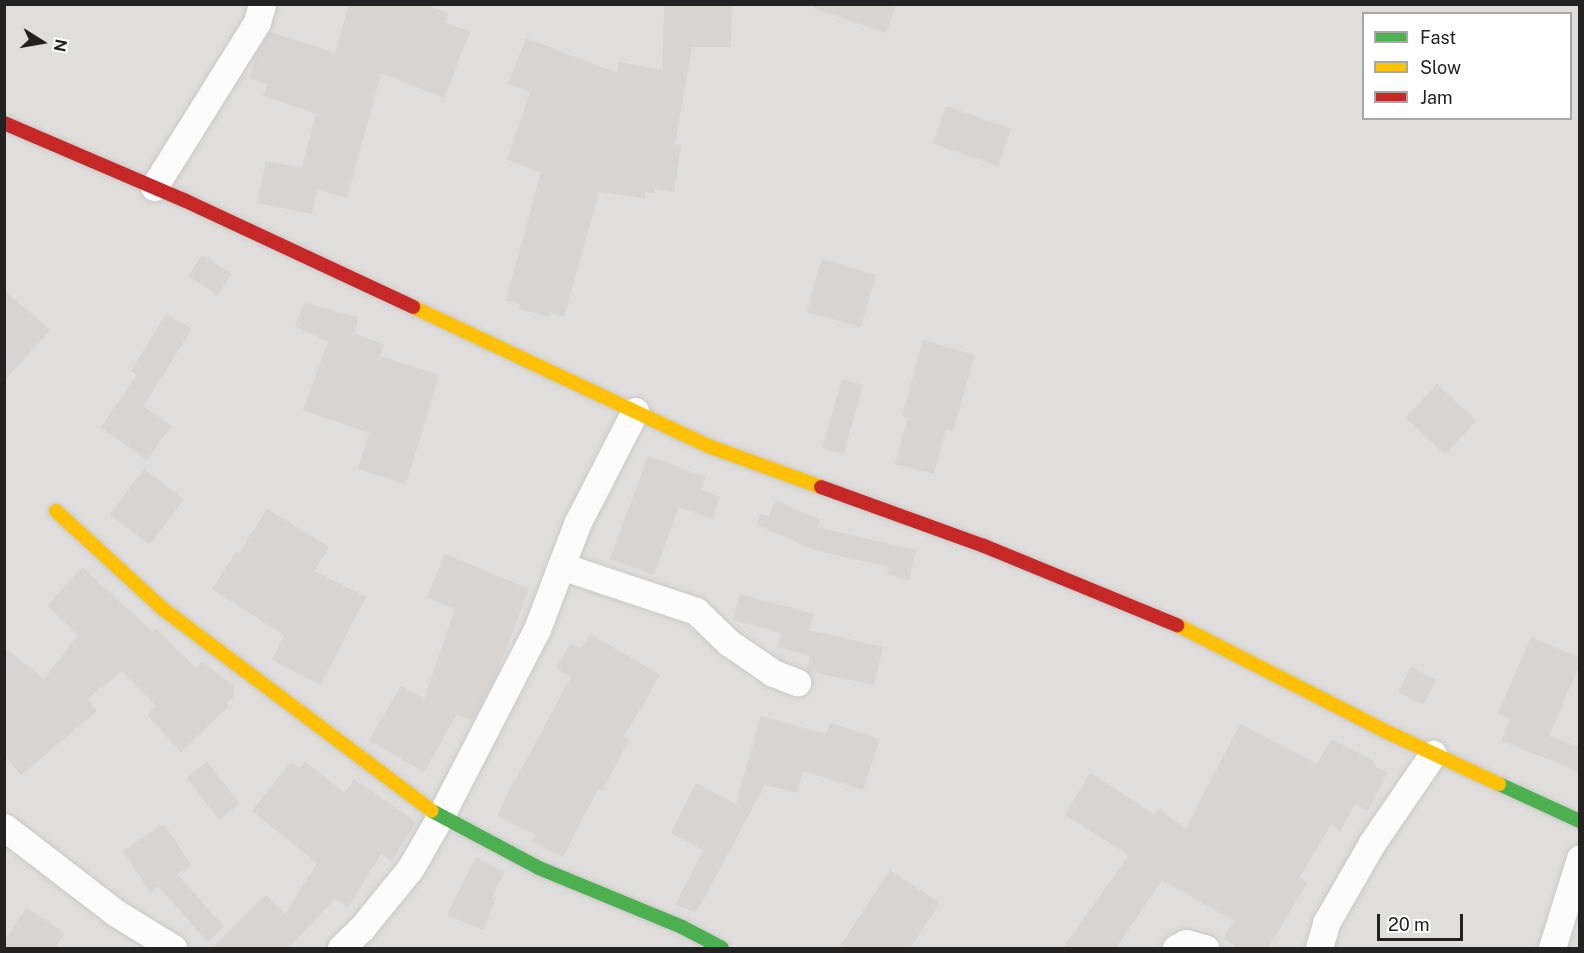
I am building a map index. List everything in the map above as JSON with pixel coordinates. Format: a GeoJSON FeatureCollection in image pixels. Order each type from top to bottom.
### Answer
{"type":"FeatureCollection","features":[{"type":"Feature","properties":{"kind":"street"},"geometry":{"type":"LineString","coordinates":[[154,187],[257,22],[262,4]]}},
{"type":"Feature","properties":{"kind":"street"},"geometry":{"type":"LineString","coordinates":[[4,123],[154,187],[711,447],[984,546],[1178,625],[1433,754],[1580,821]]}},
{"type":"Feature","properties":{"kind":"street"},"geometry":{"type":"LineString","coordinates":[[341,948],[361,929],[410,869],[440,817],[537,629],[577,524],[635,411]]}},
{"type":"Feature","properties":{"kind":"street"},"geometry":{"type":"LineString","coordinates":[[56,511],[163,609],[440,817],[539,868],[661,917],[722,948]]}},
{"type":"Feature","properties":{"kind":"street"},"geometry":{"type":"LineString","coordinates":[[561,566],[696,611],[728,642],[773,673],[797,682]]}},
{"type":"Feature","properties":{"kind":"street"},"geometry":{"type":"LineString","coordinates":[[1319,948],[1326,923],[1372,843],[1433,754]]}},
{"type":"Feature","properties":{"kind":"street"},"geometry":{"type":"LineString","coordinates":[[4,827],[116,913],[173,948]]}},
{"type":"Feature","properties":{"kind":"street"},"geometry":{"type":"LineString","coordinates":[[1552,948],[1580,858]]}},
{"type":"Feature","properties":{"kind":"street"},"geometry":{"type":"LineString","coordinates":[[1176,948],[1186,943],[1205,948]]}},
{"type":"Feature","properties":{"kind":"shaded area"},"geometry":{"type":"Polygon","coordinates":[[[5,5],[1579,5],[1579,948],[5,948],[5,5]]]}},
{"type":"Feature","properties":{"kind":"building"},"geometry":{"type":"Polygon","coordinates":[[[349,4],[424,4],[448,13],[445,22],[470,32],[444,98],[381,73],[347,198],[317,189],[312,214],[257,203],[266,161],[302,168],[316,114],[263,95],[267,84],[249,78],[258,50],[270,32],[335,53],[349,4]]]}},
{"type":"Feature","properties":{"kind":"building"},"geometry":{"type":"Polygon","coordinates":[[[664,4],[732,4],[731,47],[692,47],[675,144],[681,145],[674,192],[655,189],[655,193],[645,192],[645,198],[599,192],[564,317],[550,313],[549,317],[519,309],[520,304],[506,300],[541,172],[507,160],[530,92],[508,84],[526,38],[617,73],[619,62],[663,70],[664,4]]]}},
{"type":"Feature","properties":{"kind":"building"},"geometry":{"type":"Polygon","coordinates":[[[814,4],[896,4],[886,33],[813,8],[814,4]]]}},
{"type":"Feature","properties":{"kind":"building"},"geometry":{"type":"Polygon","coordinates":[[[946,106],[1011,128],[998,166],[933,144],[946,106]]]}},
{"type":"Feature","properties":{"kind":"building"},"geometry":{"type":"Polygon","coordinates":[[[202,255],[231,274],[218,295],[188,276],[202,255]]]}},
{"type":"Feature","properties":{"kind":"building"},"geometry":{"type":"Polygon","coordinates":[[[822,259],[876,274],[861,327],[807,312],[822,259]]]}},
{"type":"Feature","properties":{"kind":"building"},"geometry":{"type":"Polygon","coordinates":[[[4,290],[50,330],[4,381],[4,290]]]}},
{"type":"Feature","properties":{"kind":"building"},"geometry":{"type":"Polygon","coordinates":[[[305,303],[358,317],[355,333],[384,345],[380,356],[439,375],[406,484],[358,469],[369,433],[303,410],[328,342],[295,326],[305,303]]]}},
{"type":"Feature","properties":{"kind":"building"},"geometry":{"type":"Polygon","coordinates":[[[166,314],[192,329],[143,406],[171,426],[147,460],[101,427],[137,375],[131,371],[166,314]]]}},
{"type":"Feature","properties":{"kind":"building"},"geometry":{"type":"Polygon","coordinates":[[[923,340],[975,355],[953,431],[946,429],[934,474],[895,464],[908,418],[902,416],[923,340]]]}},
{"type":"Feature","properties":{"kind":"building"},"geometry":{"type":"Polygon","coordinates":[[[842,379],[863,385],[843,454],[822,448],[842,379]]]}},
{"type":"Feature","properties":{"kind":"building"},"geometry":{"type":"Polygon","coordinates":[[[1437,384],[1476,421],[1445,454],[1406,418],[1437,384]]]}},
{"type":"Feature","properties":{"kind":"building"},"geometry":{"type":"Polygon","coordinates":[[[648,456],[706,477],[701,490],[720,497],[712,519],[679,507],[654,575],[610,559],[648,456]]]}},
{"type":"Feature","properties":{"kind":"building"},"geometry":{"type":"Polygon","coordinates":[[[144,469],[184,499],[150,545],[110,515],[144,469]]]}},
{"type":"Feature","properties":{"kind":"building"},"geometry":{"type":"Polygon","coordinates":[[[776,500],[820,520],[817,527],[916,550],[909,580],[887,574],[889,567],[817,551],[757,525],[760,514],[769,516],[776,500]]]}},
{"type":"Feature","properties":{"kind":"building"},"geometry":{"type":"Polygon","coordinates":[[[267,509],[329,547],[314,571],[366,597],[320,685],[272,660],[284,635],[212,589],[236,552],[239,554],[267,509]]]}},
{"type":"Feature","properties":{"kind":"building"},"geometry":{"type":"Polygon","coordinates":[[[445,554],[529,589],[498,671],[472,721],[457,714],[424,772],[369,740],[401,686],[424,699],[455,609],[427,597],[445,554]]]}},
{"type":"Feature","properties":{"kind":"building"},"geometry":{"type":"Polygon","coordinates":[[[82,567],[153,632],[156,629],[196,668],[202,662],[229,682],[234,687],[234,696],[227,703],[229,706],[181,752],[147,715],[156,706],[122,671],[87,699],[97,711],[21,775],[4,755],[4,647],[44,679],[78,635],[47,606],[82,567]]]}},
{"type":"Feature","properties":{"kind":"building"},"geometry":{"type":"Polygon","coordinates":[[[740,594],[814,614],[809,630],[883,647],[874,685],[807,671],[810,656],[777,647],[781,633],[733,620],[740,594]]]}},
{"type":"Feature","properties":{"kind":"building"},"geometry":{"type":"Polygon","coordinates":[[[590,634],[660,675],[624,737],[629,740],[602,791],[598,789],[563,857],[532,841],[535,835],[498,816],[571,677],[556,668],[571,643],[581,649],[590,634]]]}},
{"type":"Feature","properties":{"kind":"building"},"geometry":{"type":"Polygon","coordinates":[[[1531,637],[1580,658],[1580,664],[1549,736],[1580,747],[1580,772],[1501,741],[1510,719],[1498,713],[1531,637]]]}},
{"type":"Feature","properties":{"kind":"building"},"geometry":{"type":"Polygon","coordinates":[[[1411,667],[1436,680],[1423,705],[1398,692],[1411,667]]]}},
{"type":"Feature","properties":{"kind":"building"},"geometry":{"type":"Polygon","coordinates":[[[761,716],[826,734],[830,723],[880,739],[863,790],[803,771],[797,793],[765,785],[696,913],[675,904],[704,850],[671,833],[696,783],[736,804],[761,716]]]}},
{"type":"Feature","properties":{"kind":"building"},"geometry":{"type":"Polygon","coordinates":[[[1240,724],[1317,764],[1331,739],[1375,761],[1373,765],[1387,773],[1368,811],[1355,804],[1341,831],[1331,825],[1299,878],[1307,883],[1268,948],[1238,948],[1223,938],[1235,921],[1162,880],[1116,948],[1063,948],[1129,855],[1065,815],[1090,773],[1154,814],[1158,809],[1186,829],[1240,724]]]}},
{"type":"Feature","properties":{"kind":"building"},"geometry":{"type":"Polygon","coordinates":[[[207,762],[240,804],[219,820],[187,778],[207,762]]]}},
{"type":"Feature","properties":{"kind":"building"},"geometry":{"type":"Polygon","coordinates":[[[291,762],[300,768],[305,762],[345,793],[354,779],[416,822],[392,861],[381,854],[348,907],[335,899],[288,948],[213,948],[266,895],[285,914],[317,863],[252,811],[291,762]]]}},
{"type":"Feature","properties":{"kind":"building"},"geometry":{"type":"Polygon","coordinates":[[[164,824],[191,865],[177,874],[224,927],[208,942],[158,886],[150,892],[123,851],[164,824]]]}},
{"type":"Feature","properties":{"kind":"building"},"geometry":{"type":"Polygon","coordinates":[[[476,857],[505,872],[492,897],[496,898],[483,930],[447,915],[476,857]]]}},
{"type":"Feature","properties":{"kind":"building"},"geometry":{"type":"Polygon","coordinates":[[[890,870],[940,903],[910,948],[839,948],[890,870]]]}},
{"type":"Feature","properties":{"kind":"building"},"geometry":{"type":"Polygon","coordinates":[[[26,908],[65,933],[55,948],[4,948],[4,942],[26,908]]]}},
{"type":"Feature","properties":{"kind":"traffic: fast"},"geometry":{"type":"LineString","coordinates":[[1499,784],[1580,821]]}},
{"type":"Feature","properties":{"kind":"traffic: fast"},"geometry":{"type":"LineString","coordinates":[[432,811],[539,868],[682,927],[722,948]]}},
{"type":"Feature","properties":{"kind":"traffic: slow"},"geometry":{"type":"LineString","coordinates":[[413,307],[711,447],[821,487]]}},
{"type":"Feature","properties":{"kind":"traffic: slow"},"geometry":{"type":"LineString","coordinates":[[56,511],[163,609],[432,811]]}},
{"type":"Feature","properties":{"kind":"traffic: slow"},"geometry":{"type":"LineString","coordinates":[[1177,625],[1383,730],[1499,784]]}},
{"type":"Feature","properties":{"kind":"traffic: jam"},"geometry":{"type":"LineString","coordinates":[[4,123],[184,200],[413,307]]}},
{"type":"Feature","properties":{"kind":"traffic: jam"},"geometry":{"type":"LineString","coordinates":[[821,487],[984,546],[1177,625]]}}]}
